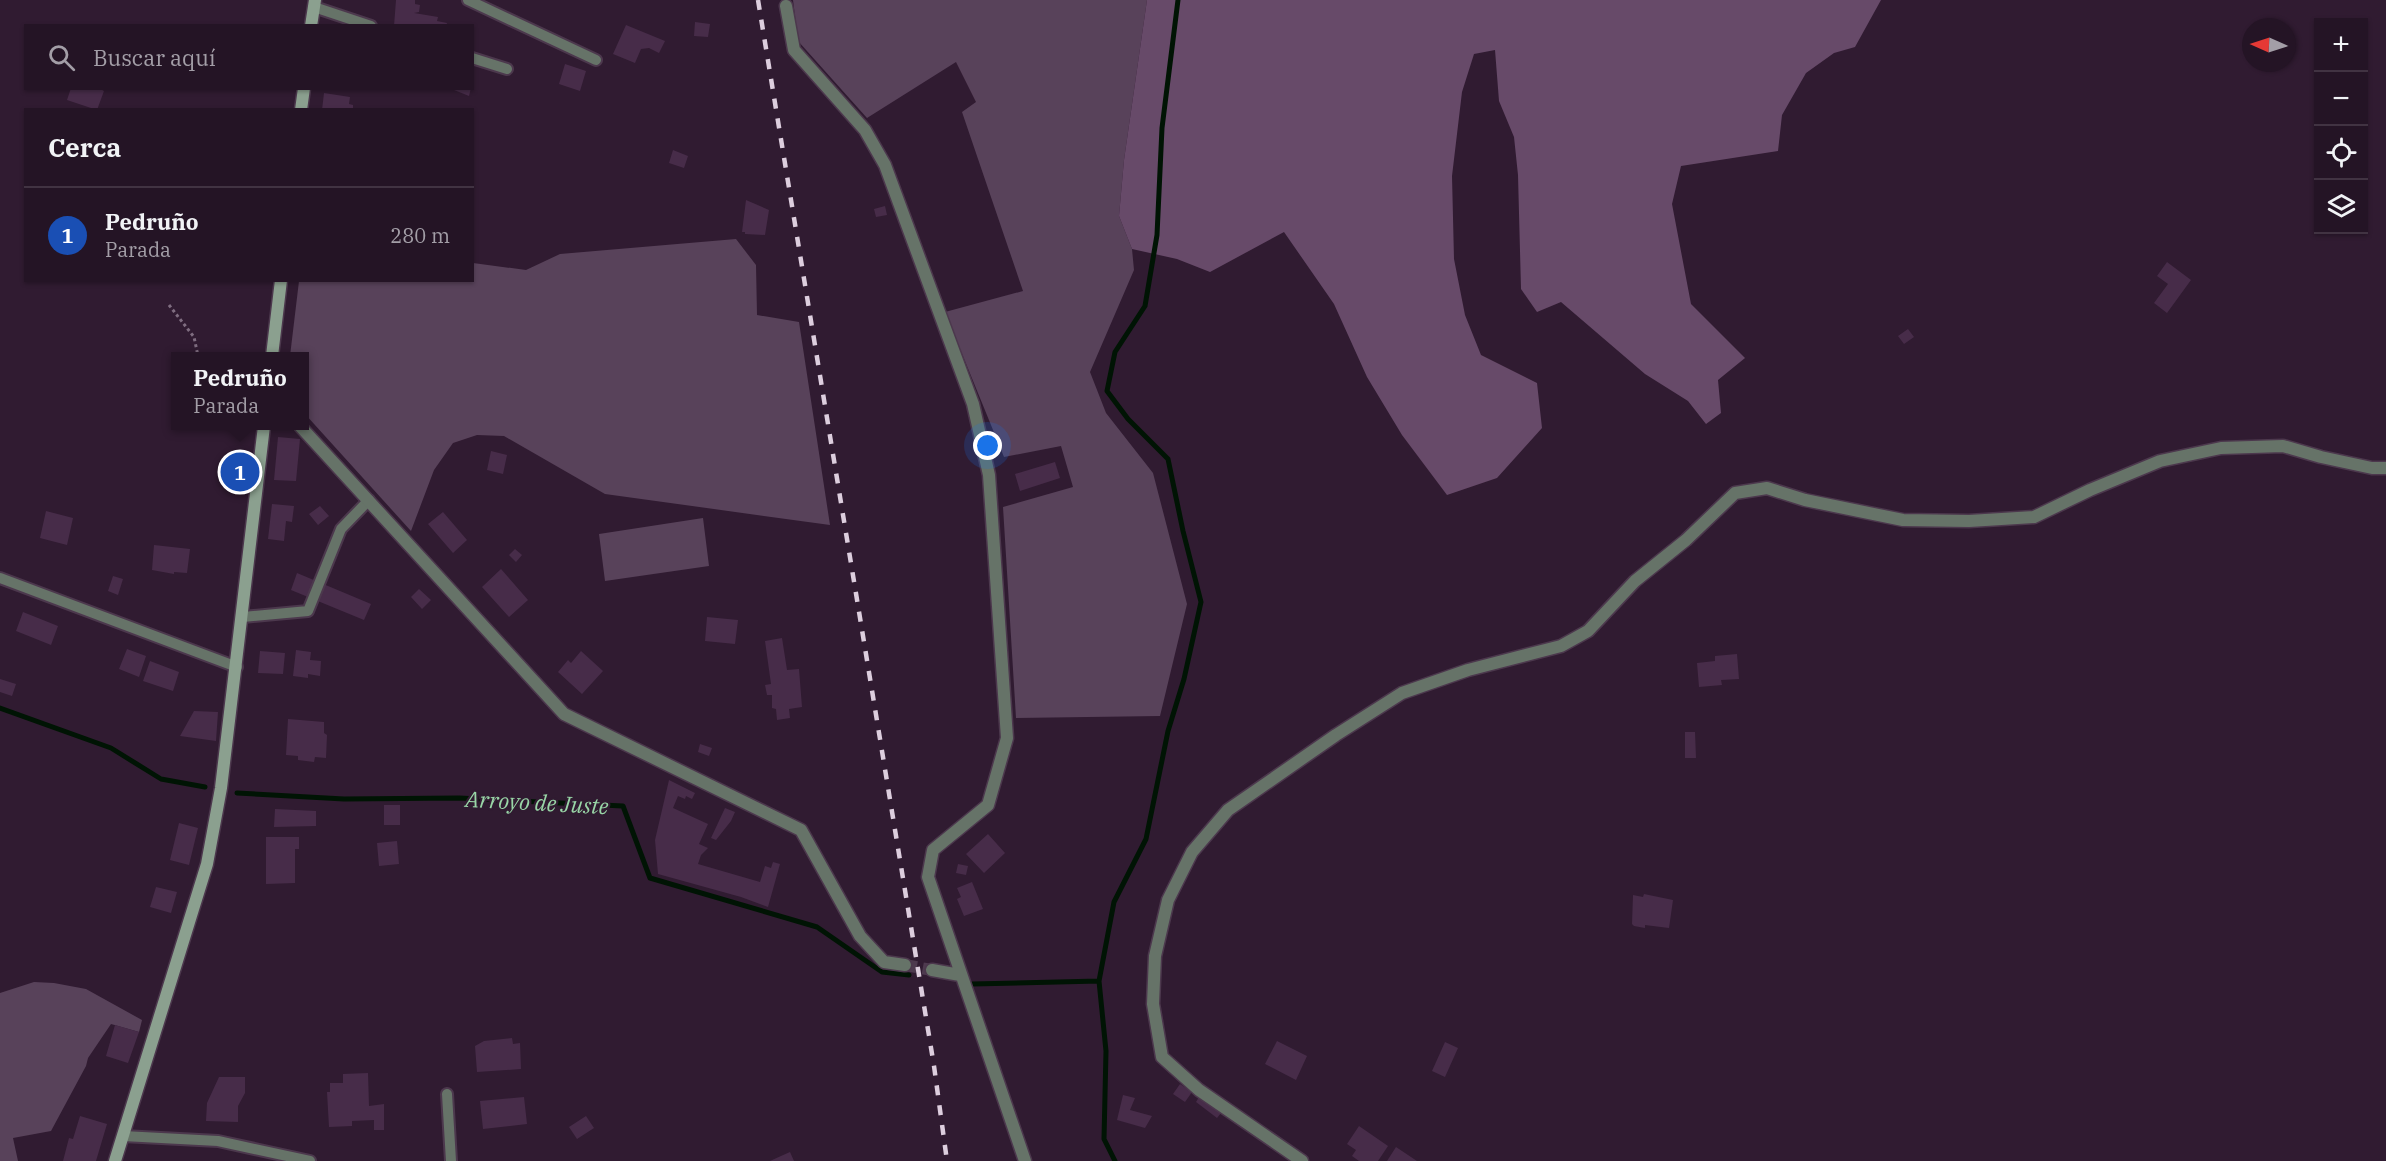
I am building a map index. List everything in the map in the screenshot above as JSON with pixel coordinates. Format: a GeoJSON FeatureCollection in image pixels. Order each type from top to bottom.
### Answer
{"type":"FeatureCollection","features":[{"type":"Feature","properties":{"kind":"street"},"geometry":{"type":"LineString","coordinates":[[785,3],[794,50],[865,130],[885,165],[973,404],[989,475],[1007,738],[988,805],[933,850],[928,877],[1025,1161]]}},
{"type":"Feature","properties":{"kind":"street"},"geometry":{"type":"LineString","coordinates":[[311,24],[315,4]]}},
{"type":"Feature","properties":{"kind":"street"},"geometry":{"type":"LineString","coordinates":[[301,108],[304,90]]}},
{"type":"Feature","properties":{"kind":"street"},"geometry":{"type":"LineString","coordinates":[[273,352],[281,282]]}},
{"type":"Feature","properties":{"kind":"street"},"geometry":{"type":"LineString","coordinates":[[115,1161],[207,864],[221,788],[237,667],[264,430]]}},
{"type":"Feature","properties":{"kind":"street"},"geometry":{"type":"LineString","coordinates":[[304,430],[564,714],[801,830],[860,936],[884,962],[904,965]]}},
{"type":"Feature","properties":{"kind":"street"},"geometry":{"type":"LineString","coordinates":[[1302,1161],[1199,1090],[1162,1057],[1153,1004],[1155,956],[1168,900],[1192,852],[1228,810],[1336,735],[1402,693],[1468,670],[1561,646],[1588,631],[1635,581],[1686,540],[1735,494],[1767,488],[1805,500],[1903,520],[1969,521],[2034,517],[2090,490],[2160,461],[2221,448],[2283,446],[2362,466],[2386,468]]}},
{"type":"Feature","properties":{"kind":"street"},"geometry":{"type":"LineString","coordinates":[[932,970],[960,975]]}},
{"type":"Feature","properties":{"kind":"lane"},"geometry":{"type":"LineString","coordinates":[[468,0],[596,60]]}},
{"type":"Feature","properties":{"kind":"lane"},"geometry":{"type":"LineString","coordinates":[[315,4],[366,24]]}},
{"type":"Feature","properties":{"kind":"lane"},"geometry":{"type":"LineString","coordinates":[[474,59],[507,69]]}},
{"type":"Feature","properties":{"kind":"lane"},"geometry":{"type":"LineString","coordinates":[[243,617],[308,611],[340,529],[369,500]]}},
{"type":"Feature","properties":{"kind":"lane"},"geometry":{"type":"LineString","coordinates":[[0,578],[237,667]]}},
{"type":"Feature","properties":{"kind":"lane"},"geometry":{"type":"LineString","coordinates":[[447,1094],[452,1161]]}},
{"type":"Feature","properties":{"kind":"lane"},"geometry":{"type":"LineString","coordinates":[[123,1136],[218,1141],[310,1161]]}},
{"type":"Feature","properties":{"kind":"path"},"geometry":{"type":"LineString","coordinates":[[170,305],[194,337],[197,352]]}},
{"type":"Feature","properties":{"kind":"shaded area"},"geometry":{"type":"Polygon","coordinates":[[[793,0],[1147,0],[1124,160],[1119,216],[1132,249],[1134,270],[1090,372],[1106,413],[1153,473],[1187,604],[1160,716],[1016,718],[1003,507],[1073,487],[1061,446],[1004,457],[945,312],[1023,291],[962,112],[976,102],[956,62],[867,118],[798,41],[793,0]]]}},
{"type":"Feature","properties":{"kind":"shaded area"},"geometry":{"type":"Polygon","coordinates":[[[1147,0],[1881,0],[1855,47],[1834,53],[1806,73],[1782,115],[1778,151],[1681,166],[1672,204],[1691,304],[1745,358],[1718,380],[1721,413],[1706,424],[1688,401],[1645,374],[1561,302],[1537,312],[1521,289],[1518,175],[1514,137],[1499,101],[1495,50],[1474,54],[1462,92],[1452,176],[1454,259],[1465,315],[1481,355],[1537,383],[1542,428],[1497,478],[1447,495],[1402,435],[1367,377],[1334,304],[1284,232],[1210,272],[1177,259],[1132,249],[1119,216],[1124,160],[1147,0]]]}},
{"type":"Feature","properties":{"kind":"shaded area"},"geometry":{"type":"Polygon","coordinates":[[[736,239],[756,265],[757,315],[799,322],[830,525],[605,494],[504,436],[477,435],[453,443],[434,470],[411,531],[309,418],[309,352],[290,352],[299,282],[474,282],[474,263],[526,270],[560,254],[736,239]]]}},
{"type":"Feature","properties":{"kind":"shaded area"},"geometry":{"type":"Polygon","coordinates":[[[703,518],[709,566],[605,581],[599,534],[703,518]]]}},
{"type":"Feature","properties":{"kind":"shaded area"},"geometry":{"type":"Polygon","coordinates":[[[34,982],[86,989],[142,1020],[139,1032],[111,1024],[88,1058],[86,1066],[51,1131],[13,1138],[18,1161],[0,1161],[0,993],[34,982]]]}},
{"type":"Feature","properties":{"kind":"building"},"geometry":{"type":"Polygon","coordinates":[[[396,0],[415,0],[415,4],[420,5],[419,12],[414,13],[438,17],[437,21],[447,23],[447,24],[394,24],[396,0]]]}},
{"type":"Feature","properties":{"kind":"building"},"geometry":{"type":"Polygon","coordinates":[[[695,22],[710,24],[708,37],[694,36],[695,22]]]}},
{"type":"Feature","properties":{"kind":"building"},"geometry":{"type":"Polygon","coordinates":[[[626,25],[665,41],[659,53],[649,48],[641,49],[635,63],[613,54],[626,25]]]}},
{"type":"Feature","properties":{"kind":"building"},"geometry":{"type":"Polygon","coordinates":[[[565,64],[586,71],[580,91],[559,84],[565,64]]]}},
{"type":"Feature","properties":{"kind":"building"},"geometry":{"type":"Polygon","coordinates":[[[70,90],[104,91],[98,108],[67,100],[70,90]]]}},
{"type":"Feature","properties":{"kind":"building"},"geometry":{"type":"Polygon","coordinates":[[[454,90],[470,90],[469,96],[454,90]]]}},
{"type":"Feature","properties":{"kind":"building"},"geometry":{"type":"Polygon","coordinates":[[[324,93],[350,97],[349,104],[353,105],[353,108],[322,108],[324,93]]]}},
{"type":"Feature","properties":{"kind":"building"},"geometry":{"type":"Polygon","coordinates":[[[673,150],[688,156],[684,168],[669,163],[673,150]]]}},
{"type":"Feature","properties":{"kind":"building"},"geometry":{"type":"Polygon","coordinates":[[[746,200],[769,210],[765,235],[742,232],[746,200]]]}},
{"type":"Feature","properties":{"kind":"building"},"geometry":{"type":"Polygon","coordinates":[[[885,206],[887,215],[876,217],[874,209],[885,206]]]}},
{"type":"Feature","properties":{"kind":"building"},"geometry":{"type":"Polygon","coordinates":[[[2167,262],[2191,280],[2167,313],[2154,303],[2168,284],[2157,276],[2167,262]]]}},
{"type":"Feature","properties":{"kind":"building"},"geometry":{"type":"Polygon","coordinates":[[[1908,329],[1914,337],[1904,344],[1898,336],[1908,329]]]}},
{"type":"Feature","properties":{"kind":"building"},"geometry":{"type":"Polygon","coordinates":[[[278,437],[300,439],[296,481],[274,480],[278,437]]]}},
{"type":"Feature","properties":{"kind":"building"},"geometry":{"type":"Polygon","coordinates":[[[491,451],[507,455],[503,474],[487,470],[491,451]]]}},
{"type":"Feature","properties":{"kind":"building"},"geometry":{"type":"Polygon","coordinates":[[[1055,462],[1060,478],[1020,491],[1015,474],[1055,462]]]}},
{"type":"Feature","properties":{"kind":"building"},"geometry":{"type":"Polygon","coordinates":[[[272,504],[294,506],[292,522],[286,521],[284,541],[268,539],[272,504]]]}},
{"type":"Feature","properties":{"kind":"building"},"geometry":{"type":"Polygon","coordinates":[[[320,506],[329,516],[318,525],[309,514],[320,506]]]}},
{"type":"Feature","properties":{"kind":"building"},"geometry":{"type":"Polygon","coordinates":[[[46,511],[73,518],[67,545],[40,538],[46,511]]]}},
{"type":"Feature","properties":{"kind":"building"},"geometry":{"type":"Polygon","coordinates":[[[443,512],[467,540],[453,553],[428,524],[443,512]]]}},
{"type":"Feature","properties":{"kind":"building"},"geometry":{"type":"Polygon","coordinates":[[[154,545],[190,549],[187,573],[174,572],[174,574],[152,570],[154,545]]]}},
{"type":"Feature","properties":{"kind":"building"},"geometry":{"type":"Polygon","coordinates":[[[515,549],[522,555],[516,562],[509,555],[515,549]]]}},
{"type":"Feature","properties":{"kind":"building"},"geometry":{"type":"Polygon","coordinates":[[[501,569],[528,600],[509,617],[482,587],[501,569]]]}},
{"type":"Feature","properties":{"kind":"building"},"geometry":{"type":"Polygon","coordinates":[[[297,573],[371,604],[364,620],[291,590],[297,573]]]}},
{"type":"Feature","properties":{"kind":"building"},"geometry":{"type":"Polygon","coordinates":[[[113,576],[123,579],[118,595],[108,591],[113,576]]]}},
{"type":"Feature","properties":{"kind":"building"},"geometry":{"type":"Polygon","coordinates":[[[419,589],[431,600],[422,609],[411,597],[419,589]]]}},
{"type":"Feature","properties":{"kind":"building"},"geometry":{"type":"Polygon","coordinates":[[[23,612],[58,626],[51,645],[16,631],[23,612]]]}},
{"type":"Feature","properties":{"kind":"building"},"geometry":{"type":"Polygon","coordinates":[[[707,617],[738,620],[735,644],[705,641],[707,617]]]}},
{"type":"Feature","properties":{"kind":"building"},"geometry":{"type":"Polygon","coordinates":[[[782,638],[787,670],[799,669],[802,707],[789,709],[790,718],[777,720],[776,709],[772,708],[772,695],[767,695],[765,685],[771,684],[765,641],[782,638]]]}},
{"type":"Feature","properties":{"kind":"building"},"geometry":{"type":"Polygon","coordinates":[[[127,649],[146,656],[139,677],[119,669],[127,649]]]}},
{"type":"Feature","properties":{"kind":"building"},"geometry":{"type":"Polygon","coordinates":[[[296,650],[311,652],[310,660],[321,661],[320,676],[308,674],[308,678],[293,676],[296,650]]]}},
{"type":"Feature","properties":{"kind":"building"},"geometry":{"type":"Polygon","coordinates":[[[260,651],[285,653],[283,674],[258,673],[260,651]]]}},
{"type":"Feature","properties":{"kind":"building"},"geometry":{"type":"Polygon","coordinates":[[[581,651],[603,671],[582,694],[558,672],[568,660],[571,663],[581,651]]]}},
{"type":"Feature","properties":{"kind":"building"},"geometry":{"type":"Polygon","coordinates":[[[1737,654],[1739,679],[1721,680],[1722,685],[1699,687],[1697,663],[1715,661],[1715,656],[1737,654]]]}},
{"type":"Feature","properties":{"kind":"building"},"geometry":{"type":"Polygon","coordinates":[[[150,661],[179,672],[173,691],[143,681],[150,661]]]}},
{"type":"Feature","properties":{"kind":"building"},"geometry":{"type":"Polygon","coordinates":[[[0,679],[16,684],[12,696],[0,692],[0,679]]]}},
{"type":"Feature","properties":{"kind":"building"},"geometry":{"type":"Polygon","coordinates":[[[194,711],[218,712],[216,741],[180,736],[194,711]]]}},
{"type":"Feature","properties":{"kind":"building"},"geometry":{"type":"Polygon","coordinates":[[[288,719],[324,722],[324,733],[327,735],[326,758],[315,757],[314,762],[298,760],[298,756],[286,755],[288,719]]]}},
{"type":"Feature","properties":{"kind":"building"},"geometry":{"type":"Polygon","coordinates":[[[1685,732],[1695,732],[1696,758],[1685,758],[1685,732]]]}},
{"type":"Feature","properties":{"kind":"building"},"geometry":{"type":"Polygon","coordinates":[[[700,744],[712,748],[709,756],[698,752],[700,744]]]}},
{"type":"Feature","properties":{"kind":"building"},"geometry":{"type":"Polygon","coordinates":[[[669,780],[695,793],[692,799],[678,796],[673,808],[708,824],[699,844],[708,848],[701,855],[698,864],[760,882],[765,866],[771,868],[773,862],[780,864],[768,907],[741,897],[658,874],[655,840],[669,780]]]}},
{"type":"Feature","properties":{"kind":"building"},"geometry":{"type":"Polygon","coordinates":[[[384,805],[400,805],[400,825],[384,825],[384,805]]]}},
{"type":"Feature","properties":{"kind":"building"},"geometry":{"type":"Polygon","coordinates":[[[725,808],[735,812],[716,840],[711,838],[725,808]]]}},
{"type":"Feature","properties":{"kind":"building"},"geometry":{"type":"Polygon","coordinates":[[[275,809],[316,811],[316,826],[274,827],[275,809]]]}},
{"type":"Feature","properties":{"kind":"building"},"geometry":{"type":"Polygon","coordinates":[[[179,823],[198,828],[189,865],[170,860],[179,823]]]}},
{"type":"Feature","properties":{"kind":"building"},"geometry":{"type":"Polygon","coordinates":[[[988,834],[1005,853],[984,873],[966,854],[988,834]]]}},
{"type":"Feature","properties":{"kind":"building"},"geometry":{"type":"Polygon","coordinates":[[[266,837],[299,837],[299,849],[295,849],[295,883],[266,884],[266,837]]]}},
{"type":"Feature","properties":{"kind":"building"},"geometry":{"type":"Polygon","coordinates":[[[397,841],[399,864],[379,866],[377,843],[397,841]]]}},
{"type":"Feature","properties":{"kind":"building"},"geometry":{"type":"Polygon","coordinates":[[[958,864],[968,866],[966,875],[956,873],[958,864]]]}},
{"type":"Feature","properties":{"kind":"building"},"geometry":{"type":"Polygon","coordinates":[[[972,882],[983,909],[964,916],[957,899],[961,897],[957,888],[972,882]]]}},
{"type":"Feature","properties":{"kind":"building"},"geometry":{"type":"Polygon","coordinates":[[[156,887],[177,892],[171,913],[150,907],[156,887]]]}},
{"type":"Feature","properties":{"kind":"building"},"geometry":{"type":"Polygon","coordinates":[[[1644,894],[1673,900],[1669,928],[1645,925],[1645,928],[1632,924],[1633,895],[1643,897],[1644,894]]]}},
{"type":"Feature","properties":{"kind":"building"},"geometry":{"type":"Polygon","coordinates":[[[115,1025],[139,1032],[128,1063],[106,1056],[115,1025]]]}},
{"type":"Feature","properties":{"kind":"building"},"geometry":{"type":"Polygon","coordinates":[[[512,1038],[513,1044],[520,1043],[521,1069],[477,1072],[475,1046],[484,1041],[512,1038]]]}},
{"type":"Feature","properties":{"kind":"building"},"geometry":{"type":"Polygon","coordinates":[[[1277,1041],[1307,1056],[1296,1080],[1265,1064],[1277,1041]]]}},
{"type":"Feature","properties":{"kind":"building"},"geometry":{"type":"Polygon","coordinates":[[[1445,1042],[1458,1048],[1445,1077],[1432,1071],[1445,1042]]]}},
{"type":"Feature","properties":{"kind":"building"},"geometry":{"type":"Polygon","coordinates":[[[368,1073],[369,1106],[384,1104],[384,1130],[374,1130],[374,1120],[352,1121],[352,1126],[329,1127],[327,1092],[330,1092],[330,1083],[343,1083],[343,1074],[368,1073]]]}},
{"type":"Feature","properties":{"kind":"building"},"geometry":{"type":"Polygon","coordinates":[[[219,1077],[245,1077],[245,1093],[238,1106],[238,1122],[206,1121],[207,1103],[219,1077]]]}},
{"type":"Feature","properties":{"kind":"building"},"geometry":{"type":"Polygon","coordinates":[[[1180,1084],[1192,1092],[1185,1102],[1173,1094],[1180,1084]]]}},
{"type":"Feature","properties":{"kind":"building"},"geometry":{"type":"Polygon","coordinates":[[[1123,1095],[1135,1098],[1130,1110],[1152,1116],[1145,1128],[1117,1120],[1123,1095]]]}},
{"type":"Feature","properties":{"kind":"building"},"geometry":{"type":"Polygon","coordinates":[[[524,1097],[527,1124],[483,1129],[480,1101],[524,1097]]]}},
{"type":"Feature","properties":{"kind":"building"},"geometry":{"type":"Polygon","coordinates":[[[1199,1097],[1221,1113],[1217,1118],[1196,1102],[1199,1097]]]}},
{"type":"Feature","properties":{"kind":"building"},"geometry":{"type":"Polygon","coordinates":[[[80,1116],[107,1124],[96,1161],[63,1161],[69,1138],[73,1139],[80,1116]]]}},
{"type":"Feature","properties":{"kind":"building"},"geometry":{"type":"Polygon","coordinates":[[[586,1116],[594,1128],[577,1139],[569,1127],[586,1116]]]}},
{"type":"Feature","properties":{"kind":"building"},"geometry":{"type":"Polygon","coordinates":[[[1359,1126],[1388,1146],[1378,1161],[1359,1161],[1352,1156],[1356,1150],[1347,1144],[1359,1126]]]}},
{"type":"Feature","properties":{"kind":"building"},"geometry":{"type":"Polygon","coordinates":[[[1396,1147],[1417,1161],[1387,1161],[1396,1147]]]}},
{"type":"Feature","properties":{"kind":"building"},"geometry":{"type":"Polygon","coordinates":[[[790,1152],[794,1161],[770,1161],[781,1156],[790,1152]]]}},
{"type":"Feature","properties":{"kind":"waterway"},"geometry":{"type":"LineString","coordinates":[[1115,1161],[1104,1139],[1106,1051],[1099,981],[1114,902],[1146,839],[1168,731],[1184,679],[1201,602],[1168,459],[1128,419],[1107,391],[1115,352],[1145,306],[1157,235],[1162,128],[1178,0]]}},
{"type":"Feature","properties":{"kind":"waterway","name":"Arroyo de Juste"},"geometry":{"type":"LineString","coordinates":[[0,708],[111,748],[161,779],[205,787]]}},
{"type":"Feature","properties":{"kind":"waterway","name":"Arroyo de Juste"},"geometry":{"type":"LineString","coordinates":[[237,793],[344,799],[459,798],[623,806],[650,878],[817,927],[882,972],[909,975]]}},
{"type":"Feature","properties":{"kind":"waterway","name":"Arroyo de Juste"},"geometry":{"type":"LineString","coordinates":[[972,984],[1099,981]]}},
{"type":"Feature","properties":{"kind":"tunnel"},"geometry":{"type":"LineString","coordinates":[[905,965],[932,970]]}},
{"type":"Feature","properties":{"kind":"railway"},"geometry":{"type":"LineString","coordinates":[[758,0],[934,1066],[947,1161]]}},
{"type":"Feature","properties":{"kind":"place","name":"Pedruño"},"geometry":{"type":"Point","coordinates":[240,472]}}]}
